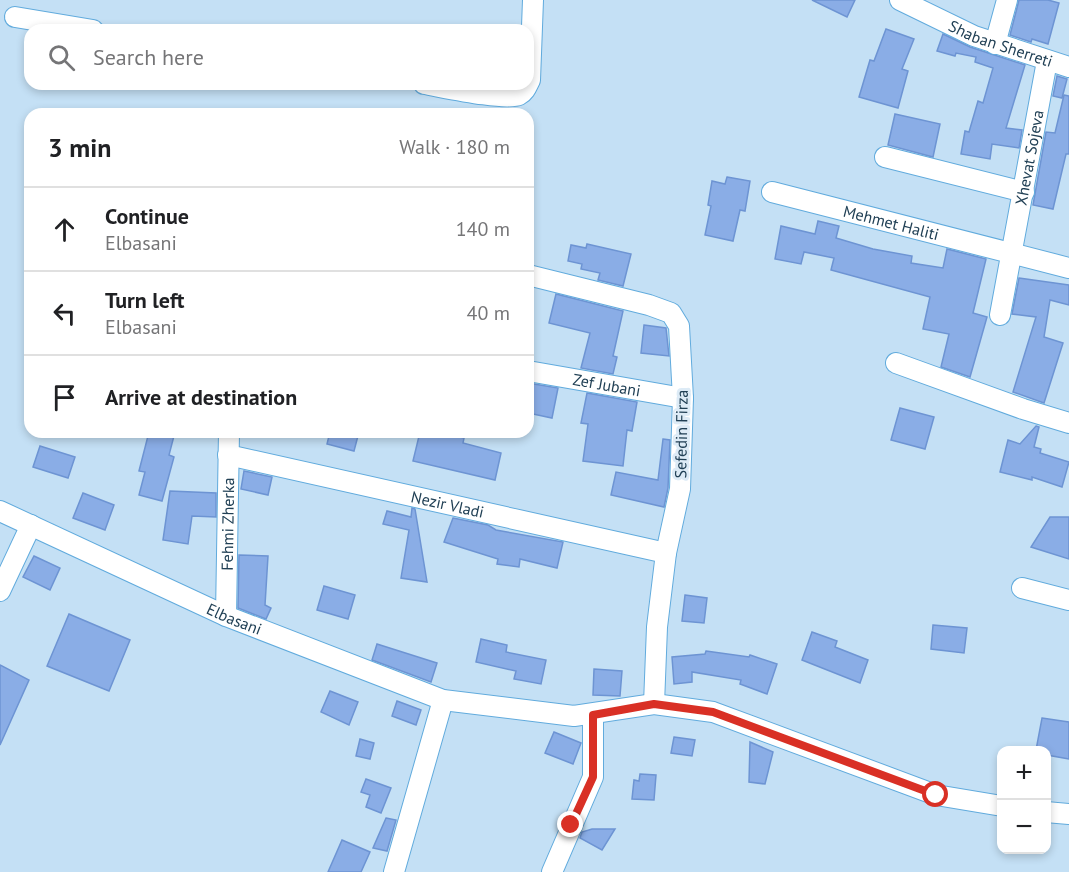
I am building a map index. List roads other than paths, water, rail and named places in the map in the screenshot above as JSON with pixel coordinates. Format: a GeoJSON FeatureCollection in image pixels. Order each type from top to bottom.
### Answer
{"type":"FeatureCollection","features":[{"type":"Feature","properties":{"kind":"street"},"geometry":{"type":"LineString","coordinates":[[532,24],[533,0]]}},
{"type":"Feature","properties":{"kind":"street","name":"Shaban Sherreti"},"geometry":{"type":"LineString","coordinates":[[900,0],[994,44],[1069,67]]}},
{"type":"Feature","properties":{"kind":"street"},"geometry":{"type":"LineString","coordinates":[[994,44],[1007,0]]}},
{"type":"Feature","properties":{"kind":"street"},"geometry":{"type":"LineString","coordinates":[[15,17],[57,24]]}},
{"type":"Feature","properties":{"kind":"street","name":"Xhevat Sojeva"},"geometry":{"type":"LineString","coordinates":[[1000,315],[1047,61]]}},
{"type":"Feature","properties":{"kind":"street"},"geometry":{"type":"LineString","coordinates":[[462,90],[517,96],[525,90]]}},
{"type":"Feature","properties":{"kind":"street"},"geometry":{"type":"LineString","coordinates":[[885,156],[1024,192]]}},
{"type":"Feature","properties":{"kind":"street","name":"Mehmet Haliti"},"geometry":{"type":"LineString","coordinates":[[772,192],[1011,254]]}},
{"type":"Feature","properties":{"kind":"street"},"geometry":{"type":"LineString","coordinates":[[1011,254],[1069,268]]}},
{"type":"Feature","properties":{"kind":"street","name":"Sefedin Firza"},"geometry":{"type":"LineString","coordinates":[[534,276],[649,304],[671,313],[679,326],[683,398],[680,489],[666,554],[657,627],[654,704]]}},
{"type":"Feature","properties":{"kind":"street"},"geometry":{"type":"LineString","coordinates":[[896,363],[1023,410],[1069,423]]}},
{"type":"Feature","properties":{"kind":"street","name":"Zef Jubani"},"geometry":{"type":"LineString","coordinates":[[534,372],[683,398]]}},
{"type":"Feature","properties":{"kind":"street","name":"Fehmi Zherka"},"geometry":{"type":"LineString","coordinates":[[226,616],[229,438]]}},
{"type":"Feature","properties":{"kind":"street","name":"Nezir Vladi"},"geometry":{"type":"LineString","coordinates":[[228,455],[666,554]]}},
{"type":"Feature","properties":{"kind":"street","name":"Elbasani"},"geometry":{"type":"LineString","coordinates":[[0,511],[226,616],[443,700],[528,712],[593,715],[654,704],[713,712],[936,795],[997,805]]}},
{"type":"Feature","properties":{"kind":"street"},"geometry":{"type":"LineString","coordinates":[[0,591],[31,525]]}},
{"type":"Feature","properties":{"kind":"street"},"geometry":{"type":"LineString","coordinates":[[1022,588],[1069,600]]}},
{"type":"Feature","properties":{"kind":"street"},"geometry":{"type":"LineString","coordinates":[[394,872],[443,700]]}},
{"type":"Feature","properties":{"kind":"street"},"geometry":{"type":"LineString","coordinates":[[552,872],[593,777],[593,715]]}},
{"type":"Feature","properties":{"kind":"street"},"geometry":{"type":"LineString","coordinates":[[1051,812],[1069,814]]}}]}
